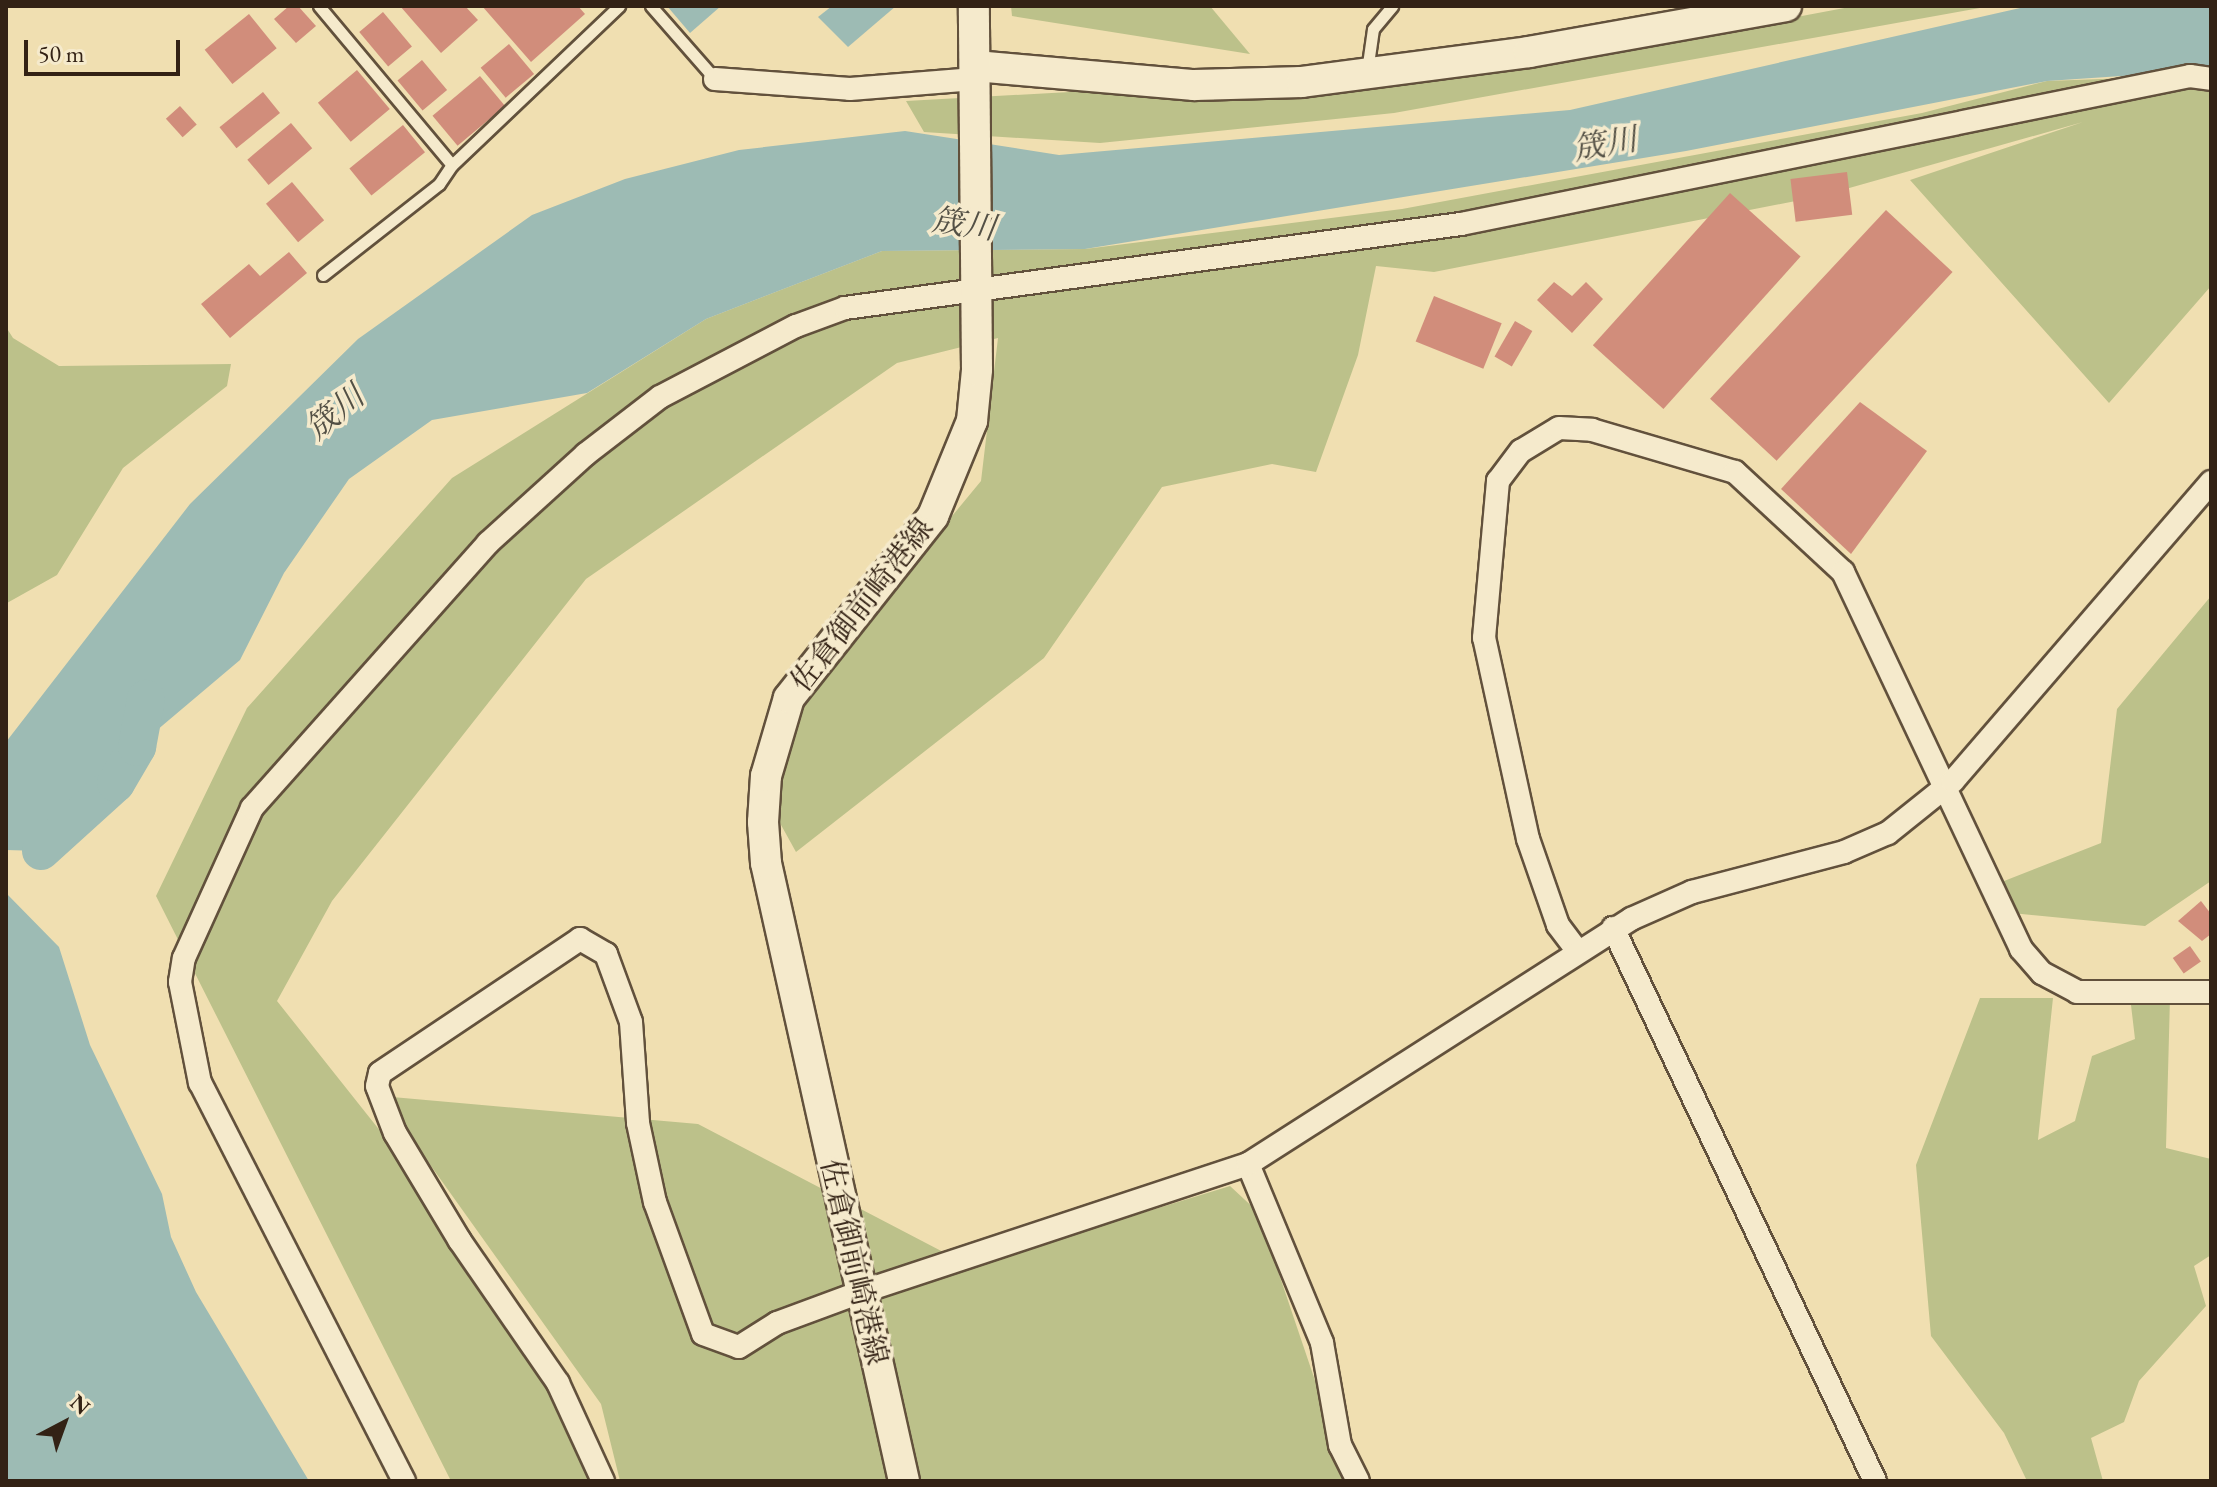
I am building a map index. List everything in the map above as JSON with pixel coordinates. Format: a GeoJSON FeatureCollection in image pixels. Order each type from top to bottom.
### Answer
{"type":"FeatureCollection","features":[{"type":"Feature","properties":{"kind":"main road","name":"佐倉御前崎港線"},"geometry":{"type":"LineString","coordinates":[[904,1481],[766,863],[766,776],[789,698],[811,662],[898,565],[933,516],[955,469],[972,421],[978,288],[974,6]]}},
{"type":"Feature","properties":{"kind":"main road"},"geometry":{"type":"LineString","coordinates":[[975,73],[1194,85],[1366,76],[1786,6]]}},
{"type":"Feature","properties":{"kind":"street"},"geometry":{"type":"LineString","coordinates":[[715,79],[850,89],[975,73]]}},
{"type":"Feature","properties":{"kind":"street"},"geometry":{"type":"LineString","coordinates":[[404,1481],[200,1083],[180,982],[233,846],[252,808],[317,731],[488,543],[586,454],[660,397],[796,326],[845,308],[1234,250],[1461,224],[2190,76],[2211,79]]}},
{"type":"Feature","properties":{"kind":"street"},"geometry":{"type":"LineString","coordinates":[[1576,949],[1558,925],[1528,839],[1484,638],[1498,481],[1521,451],[1559,428],[1592,430],[1735,472],[1843,572],[2021,949],[2042,973],[2077,992],[2211,992]]}},
{"type":"Feature","properties":{"kind":"street"},"geometry":{"type":"LineString","coordinates":[[603,1481],[558,1383],[460,1241],[395,1133],[377,1086],[380,1073],[580,939],[606,954],[631,1022],[638,1123],[655,1202],[703,1334],[739,1347],[777,1323],[861,1292],[1248,1164],[1576,949],[1613,928],[1692,892],[1866,842],[1920,812],[1944,789],[2211,482]]}},
{"type":"Feature","properties":{"kind":"street"},"geometry":{"type":"LineString","coordinates":[[1613,928],[1875,1481]]}},
{"type":"Feature","properties":{"kind":"street"},"geometry":{"type":"LineString","coordinates":[[1248,1164],[1322,1343],[1340,1445],[1358,1481]]}},
{"type":"Feature","properties":{"kind":"lane"},"geometry":{"type":"LineString","coordinates":[[338,6],[323,11],[452,165]]}},
{"type":"Feature","properties":{"kind":"lane"},"geometry":{"type":"LineString","coordinates":[[323,275],[439,184],[452,165],[619,6]]}},
{"type":"Feature","properties":{"kind":"lane"},"geometry":{"type":"LineString","coordinates":[[651,6],[715,79]]}},
{"type":"Feature","properties":{"kind":"lane"},"geometry":{"type":"LineString","coordinates":[[1366,76],[1373,29],[1380,11],[1392,6]]}},
{"type":"Feature","properties":{"kind":"green space"},"geometry":{"type":"Polygon","coordinates":[[[1011,6],[1210,6],[1250,54],[1012,16],[1011,6]]]}},
{"type":"Feature","properties":{"kind":"green space"},"geometry":{"type":"Polygon","coordinates":[[[1855,6],[1991,6],[1394,113],[1100,143],[924,132],[906,101],[1535,66],[1855,6]]]}},
{"type":"Feature","properties":{"kind":"green space"},"geometry":{"type":"Polygon","coordinates":[[[2211,75],[2211,286],[2109,403],[1910,180],[2083,122],[1821,196],[1434,272],[1376,266],[1358,355],[1316,472],[1272,464],[1162,487],[1044,658],[796,852],[765,796],[806,693],[981,481],[998,338],[897,363],[586,579],[332,901],[277,1001],[408,1166],[568,1396],[603,1481],[451,1481],[156,896],[247,708],[452,478],[706,319],[882,251],[1085,249],[1402,209],[1922,113],[2047,81],[2211,75]]]}},
{"type":"Feature","properties":{"kind":"green space"},"geometry":{"type":"Polygon","coordinates":[[[6,327],[13,338],[59,366],[231,364],[227,386],[123,468],[57,575],[7,603],[6,327]]]}},
{"type":"Feature","properties":{"kind":"green space"},"geometry":{"type":"Polygon","coordinates":[[[2211,596],[2211,881],[2145,926],[2012,913],[1999,883],[2101,843],[2117,709],[2211,596]]]}},
{"type":"Feature","properties":{"kind":"green space"},"geometry":{"type":"Polygon","coordinates":[[[1980,998],[2053,998],[2038,1140],[2075,1121],[2092,1056],[2135,1039],[2131,1005],[2170,998],[2166,1148],[2211,1159],[2211,1255],[2194,1266],[2206,1306],[2139,1381],[2124,1422],[2091,1438],[2103,1481],[2027,1481],[2004,1433],[1931,1336],[1916,1165],[1980,998]]]}},
{"type":"Feature","properties":{"kind":"green space"},"geometry":{"type":"Polygon","coordinates":[[[381,1096],[698,1124],[970,1266],[1230,1186],[1258,1212],[1349,1481],[620,1481],[601,1404],[381,1096]]]}},
{"type":"Feature","properties":{"kind":"water"},"geometry":{"type":"Polygon","coordinates":[[[667,6],[721,6],[690,33],[667,6]]]}},
{"type":"Feature","properties":{"kind":"water"},"geometry":{"type":"Polygon","coordinates":[[[832,6],[896,6],[848,47],[818,17],[832,6]]]}},
{"type":"Feature","properties":{"kind":"water"},"geometry":{"type":"Polygon","coordinates":[[[2029,6],[2211,6],[2211,70],[2047,81],[1686,151],[1085,249],[882,251],[706,319],[587,393],[432,420],[349,479],[284,573],[240,660],[137,747],[116,783],[41,851],[6,850],[6,742],[190,504],[358,339],[532,215],[625,179],[739,150],[905,131],[1059,155],[1570,110],[2029,6]]]}},
{"type":"Feature","properties":{"kind":"water"},"geometry":{"type":"Polygon","coordinates":[[[6,893],[59,947],[90,1045],[162,1194],[171,1237],[196,1292],[309,1481],[6,1481],[6,893]]]}},
{"type":"Feature","properties":{"kind":"building"},"geometry":{"type":"Polygon","coordinates":[[[289,6],[298,6],[316,26],[296,43],[274,19],[289,6]]]}},
{"type":"Feature","properties":{"kind":"building"},"geometry":{"type":"Polygon","coordinates":[[[400,6],[465,6],[478,20],[441,53],[400,6]]]}},
{"type":"Feature","properties":{"kind":"building"},"geometry":{"type":"Polygon","coordinates":[[[482,6],[578,6],[585,14],[531,62],[482,6]]]}},
{"type":"Feature","properties":{"kind":"building"},"geometry":{"type":"Polygon","coordinates":[[[383,12],[412,46],[388,66],[359,32],[383,12]]]}},
{"type":"Feature","properties":{"kind":"building"},"geometry":{"type":"Polygon","coordinates":[[[249,14],[277,48],[232,84],[205,50],[249,14]]]}},
{"type":"Feature","properties":{"kind":"building"},"geometry":{"type":"Polygon","coordinates":[[[509,44],[534,74],[506,98],[481,68],[509,44]]]}},
{"type":"Feature","properties":{"kind":"building"},"geometry":{"type":"Polygon","coordinates":[[[422,60],[447,90],[423,110],[397,81],[422,60]]]}},
{"type":"Feature","properties":{"kind":"building"},"geometry":{"type":"Polygon","coordinates":[[[357,70],[390,109],[351,142],[318,103],[357,70]]]}},
{"type":"Feature","properties":{"kind":"building"},"geometry":{"type":"Polygon","coordinates":[[[480,76],[505,106],[458,146],[433,116],[480,76]]]}},
{"type":"Feature","properties":{"kind":"building"},"geometry":{"type":"Polygon","coordinates":[[[263,92],[280,113],[236,148],[219,127],[263,92]]]}},
{"type":"Feature","properties":{"kind":"building"},"geometry":{"type":"Polygon","coordinates":[[[180,106],[197,125],[183,137],[166,119],[180,106]]]}},
{"type":"Feature","properties":{"kind":"building"},"geometry":{"type":"Polygon","coordinates":[[[291,123],[312,148],[269,185],[247,160],[291,123]]]}},
{"type":"Feature","properties":{"kind":"building"},"geometry":{"type":"Polygon","coordinates":[[[403,125],[425,152],[371,196],[349,168],[403,125]]]}},
{"type":"Feature","properties":{"kind":"building"},"geometry":{"type":"Polygon","coordinates":[[[1847,172],[1852,215],[1796,222],[1790,179],[1847,172]]]}},
{"type":"Feature","properties":{"kind":"building"},"geometry":{"type":"Polygon","coordinates":[[[292,182],[324,220],[298,242],[266,204],[292,182]]]}},
{"type":"Feature","properties":{"kind":"building"},"geometry":{"type":"Polygon","coordinates":[[[1730,193],[1801,257],[1663,409],[1593,345],[1730,193]]]}},
{"type":"Feature","properties":{"kind":"building"},"geometry":{"type":"Polygon","coordinates":[[[1886,210],[1953,272],[1777,461],[1710,399],[1886,210]]]}},
{"type":"Feature","properties":{"kind":"building"},"geometry":{"type":"Polygon","coordinates":[[[289,252],[307,273],[230,338],[201,304],[249,264],[260,276],[289,252]]]}},
{"type":"Feature","properties":{"kind":"building"},"geometry":{"type":"Polygon","coordinates":[[[1554,282],[1572,296],[1586,282],[1603,299],[1572,333],[1537,300],[1554,282]]]}},
{"type":"Feature","properties":{"kind":"building"},"geometry":{"type":"Polygon","coordinates":[[[1434,296],[1502,323],[1483,369],[1416,341],[1434,296]]]}},
{"type":"Feature","properties":{"kind":"building"},"geometry":{"type":"Polygon","coordinates":[[[1515,321],[1532,331],[1512,367],[1494,357],[1515,321]]]}},
{"type":"Feature","properties":{"kind":"building"},"geometry":{"type":"Polygon","coordinates":[[[1860,402],[1927,451],[1851,554],[1781,489],[1860,402]]]}},
{"type":"Feature","properties":{"kind":"building"},"geometry":{"type":"Polygon","coordinates":[[[2201,901],[2211,914],[2211,934],[2202,941],[2178,921],[2201,901]]]}},
{"type":"Feature","properties":{"kind":"building"},"geometry":{"type":"Polygon","coordinates":[[[2190,946],[2201,962],[2184,974],[2173,958],[2190,946]]]}},
{"type":"Feature","properties":{"kind":"waterway","name":"筬川"},"geometry":{"type":"LineString","coordinates":[[41,851],[116,783],[137,747],[146,699]]}}]}
